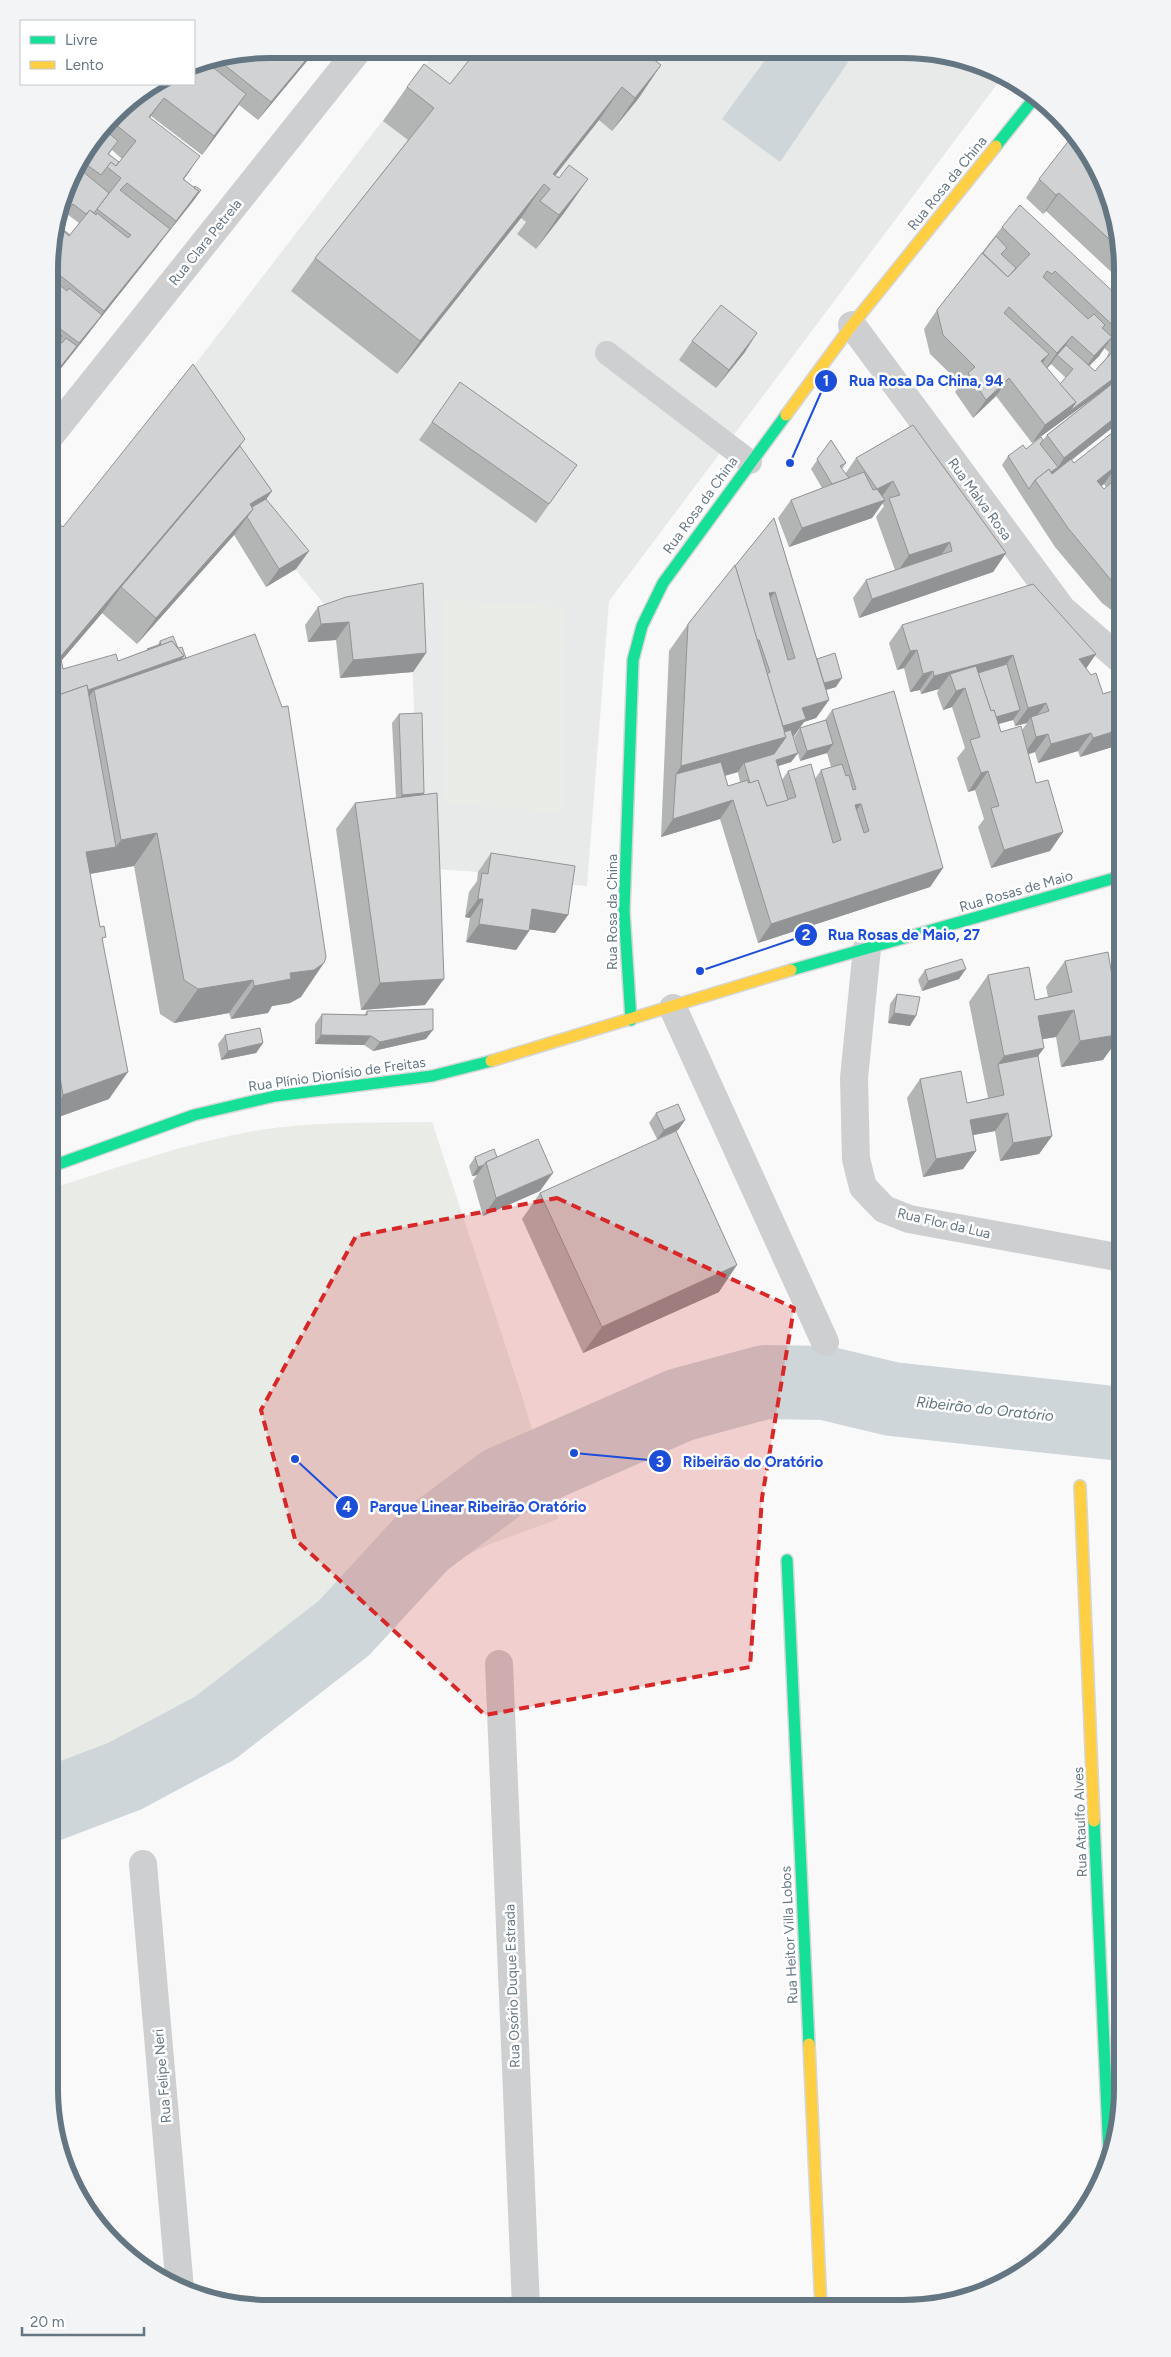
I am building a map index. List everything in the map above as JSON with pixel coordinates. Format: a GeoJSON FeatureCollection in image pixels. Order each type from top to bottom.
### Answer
{"type":"FeatureCollection","features":[{"type":"Feature","properties":{"kind":"street","name":"Rua Clara Petrela"},"geometry":{"type":"LineString","coordinates":[[58,426],[352,58]]}},
{"type":"Feature","properties":{"kind":"street","name":"Rua Rosa da China"},"geometry":{"type":"LineString","coordinates":[[631,1020],[624,911],[633,660],[642,626],[663,583],[750,462],[852,325],[1032,101]]}},
{"type":"Feature","properties":{"kind":"street","name":"Rua Malva Rosa"},"geometry":{"type":"LineString","coordinates":[[852,325],[1062,609],[1114,654]]}},
{"type":"Feature","properties":{"kind":"street","name":"Rua Rosas de Maio"},"geometry":{"type":"LineString","coordinates":[[631,1020],[867,948],[1114,878]]}},
{"type":"Feature","properties":{"kind":"street","name":"Rua Flor da Lua"},"geometry":{"type":"LineString","coordinates":[[867,948],[854,1078],[856,1159],[863,1187],[884,1209],[909,1219],[1114,1257]]}},
{"type":"Feature","properties":{"kind":"street"},"geometry":{"type":"LineString","coordinates":[[673,1008],[825,1342]]}},
{"type":"Feature","properties":{"kind":"street","name":"Rua Plínio Dionísio de Freitas"},"geometry":{"type":"LineString","coordinates":[[58,1164],[194,1115],[276,1096],[432,1076],[540,1048],[631,1020]]}},
{"type":"Feature","properties":{"kind":"street","name":"Rua Ataulfo Alves"},"geometry":{"type":"LineString","coordinates":[[1080,1486],[1108,2134]]}},
{"type":"Feature","properties":{"kind":"street","name":"Rua Heitor Villa Lobos"},"geometry":{"type":"LineString","coordinates":[[787,1560],[821,2300]]}},
{"type":"Feature","properties":{"kind":"street","name":"Rua Osório Duque Estrada"},"geometry":{"type":"LineString","coordinates":[[499,1664],[526,2300]]}},
{"type":"Feature","properties":{"kind":"street","name":"Rua Felipe Neri"},"geometry":{"type":"LineString","coordinates":[[144,1864],[179,2280]]}},
{"type":"Feature","properties":{"kind":"lane"},"geometry":{"type":"LineString","coordinates":[[608,353],[750,462]]}},
{"type":"Feature","properties":{"kind":"highlighted area"},"geometry":{"type":"Polygon","coordinates":[[[557,1198],[794,1308],[762,1498],[750,1667],[485,1715],[295,1539],[261,1410],[356,1236],[557,1198]]]}},
{"type":"Feature","properties":{"kind":"shaded area"},"geometry":{"type":"Polygon","coordinates":[[[431,58],[916,58],[957,65],[999,81],[609,601],[587,886],[478,872],[420,868],[410,602],[333,615],[253,518],[170,397],[431,58]]]}},
{"type":"Feature","properties":{"kind":"shaded area"},"geometry":{"type":"Polygon","coordinates":[[[767,58],[851,58],[780,162],[722,119],[767,58]]]}},
{"type":"Feature","properties":{"kind":"shaded area"},"geometry":{"type":"Polygon","coordinates":[[[444,600],[564,607],[563,813],[445,803],[444,600]]]}},
{"type":"Feature","properties":{"kind":"shaded area"},"geometry":{"type":"Polygon","coordinates":[[[432,1122],[523,1399],[558,1519],[488,1545],[443,1567],[397,1597],[372,1621],[306,1672],[284,1685],[264,1703],[223,1715],[165,1738],[147,1741],[123,1751],[93,1770],[58,1780],[58,1186],[177,1149],[228,1136],[276,1128],[320,1124],[432,1122]]]}},
{"type":"Feature","properties":{"kind":"building"},"geometry":{"type":"Polygon","coordinates":[[[308,58],[271,102],[222,63],[241,59],[308,58]]]}},
{"type":"Feature","properties":{"kind":"building"},"geometry":{"type":"Polygon","coordinates":[[[471,58],[652,58],[661,65],[635,98],[622,87],[553,174],[559,178],[569,165],[588,179],[559,215],[540,201],[550,189],[544,184],[420,341],[315,258],[434,108],[407,87],[424,64],[450,84],[471,58]]]}},
{"type":"Feature","properties":{"kind":"building"},"geometry":{"type":"Polygon","coordinates":[[[211,66],[246,94],[214,136],[164,98],[149,117],[200,156],[183,179],[199,191],[176,221],[127,183],[120,190],[170,229],[104,311],[58,274],[59,241],[62,229],[69,236],[90,210],[96,215],[97,213],[128,238],[131,235],[97,209],[121,178],[107,167],[111,162],[116,166],[136,141],[115,124],[140,101],[165,85],[195,85],[195,71],[211,66]]]}},
{"type":"Feature","properties":{"kind":"building"},"geometry":{"type":"Polygon","coordinates":[[[108,132],[118,141],[108,154],[119,162],[116,166],[111,162],[101,175],[85,164],[108,132]]]}},
{"type":"Feature","properties":{"kind":"building"},"geometry":{"type":"Polygon","coordinates":[[[1070,140],[1092,175],[1106,214],[1112,242],[1059,193],[1056,195],[1039,179],[1070,140]]]}},
{"type":"Feature","properties":{"kind":"building"},"geometry":{"type":"Polygon","coordinates":[[[82,171],[109,193],[94,213],[90,210],[86,214],[73,204],[65,215],[82,171]]]}},
{"type":"Feature","properties":{"kind":"building"},"geometry":{"type":"Polygon","coordinates":[[[195,186],[201,190],[192,200],[199,191],[194,188],[195,186]]]}},
{"type":"Feature","properties":{"kind":"building"},"geometry":{"type":"Polygon","coordinates":[[[1020,205],[1114,293],[1114,326],[1055,271],[1052,274],[1047,271],[1043,277],[1088,319],[1094,314],[1105,325],[1102,328],[1112,337],[1094,356],[1072,336],[1057,353],[1009,307],[1004,313],[1049,354],[1041,361],[1076,402],[1045,425],[1009,378],[986,400],[968,373],[975,367],[943,335],[937,310],[982,253],[1008,277],[1030,254],[1002,227],[1020,205]]]}},
{"type":"Feature","properties":{"kind":"building"},"geometry":{"type":"Polygon","coordinates":[[[996,236],[1007,248],[1001,254],[1016,268],[1008,277],[983,253],[996,236]]]}},
{"type":"Feature","properties":{"kind":"building"},"geometry":{"type":"Polygon","coordinates":[[[58,284],[67,291],[69,288],[102,315],[79,343],[58,327],[58,284]]]}},
{"type":"Feature","properties":{"kind":"building"},"geometry":{"type":"Polygon","coordinates":[[[721,305],[757,333],[729,370],[692,341],[721,305]]]}},
{"type":"Feature","properties":{"kind":"building"},"geometry":{"type":"Polygon","coordinates":[[[58,333],[62,336],[58,341],[58,333]]]}},
{"type":"Feature","properties":{"kind":"building"},"geometry":{"type":"Polygon","coordinates":[[[66,338],[77,346],[58,370],[58,341],[62,343],[66,338]]]}},
{"type":"Feature","properties":{"kind":"building"},"geometry":{"type":"Polygon","coordinates":[[[1066,345],[1095,371],[1114,350],[1114,378],[1070,411],[1076,402],[1060,384],[1073,369],[1057,355],[1066,345]]]}},
{"type":"Feature","properties":{"kind":"building"},"geometry":{"type":"Polygon","coordinates":[[[193,364],[245,439],[58,660],[58,523],[63,527],[193,364]]]}},
{"type":"Feature","properties":{"kind":"building"},"geometry":{"type":"Polygon","coordinates":[[[460,382],[577,465],[549,504],[432,422],[460,382]]]}},
{"type":"Feature","properties":{"kind":"building"},"geometry":{"type":"Polygon","coordinates":[[[1114,382],[1114,418],[1064,458],[1047,435],[1114,382]]]}},
{"type":"Feature","properties":{"kind":"building"},"geometry":{"type":"Polygon","coordinates":[[[913,425],[1006,553],[872,599],[866,580],[952,551],[950,542],[909,555],[889,498],[900,495],[893,481],[877,489],[856,458],[913,425]]]}},
{"type":"Feature","properties":{"kind":"building"},"geometry":{"type":"Polygon","coordinates":[[[1114,431],[1114,467],[1097,481],[1104,489],[1114,480],[1114,584],[1068,528],[1035,480],[1049,469],[1052,474],[1071,459],[1074,463],[1114,431]]]}},
{"type":"Feature","properties":{"kind":"building"},"geometry":{"type":"Polygon","coordinates":[[[1041,437],[1043,440],[1040,444],[1058,467],[1051,472],[1049,469],[1035,480],[1029,489],[1008,456],[1023,445],[1026,449],[1041,437]]]}},
{"type":"Feature","properties":{"kind":"building"},"geometry":{"type":"Polygon","coordinates":[[[831,440],[846,463],[840,466],[849,478],[832,484],[817,459],[831,440]]]}},
{"type":"Feature","properties":{"kind":"building"},"geometry":{"type":"Polygon","coordinates":[[[240,446],[272,491],[250,504],[253,509],[156,618],[121,587],[240,446]]]}},
{"type":"Feature","properties":{"kind":"building"},"geometry":{"type":"Polygon","coordinates":[[[864,472],[873,490],[877,489],[885,500],[802,528],[791,500],[864,472]]]}},
{"type":"Feature","properties":{"kind":"building"},"geometry":{"type":"Polygon","coordinates":[[[266,499],[309,551],[279,569],[247,517],[253,509],[252,507],[266,499]]]}},
{"type":"Feature","properties":{"kind":"building"},"geometry":{"type":"Polygon","coordinates":[[[774,518],[829,700],[802,708],[806,719],[783,726],[767,674],[770,672],[759,640],[757,640],[735,566],[774,518]],[[775,592],[769,593],[788,660],[795,658],[775,592]]]}},
{"type":"Feature","properties":{"kind":"building"},"geometry":{"type":"Polygon","coordinates":[[[735,565],[786,737],[681,766],[688,624],[735,565]]]}},
{"type":"Feature","properties":{"kind":"building"},"geometry":{"type":"Polygon","coordinates":[[[423,583],[426,653],[353,660],[349,622],[321,624],[318,607],[346,597],[423,583]]]}},
{"type":"Feature","properties":{"kind":"building"},"geometry":{"type":"Polygon","coordinates":[[[1033,584],[1096,654],[1079,659],[1091,675],[1096,673],[1103,694],[1114,691],[1114,731],[1093,738],[1091,733],[1051,744],[1048,734],[1036,737],[1031,717],[1049,711],[1046,703],[1028,708],[1013,655],[934,676],[933,671],[923,674],[917,650],[910,651],[902,625],[1033,584]]]}},
{"type":"Feature","properties":{"kind":"building"},"geometry":{"type":"Polygon","coordinates":[[[255,634],[282,707],[288,706],[326,957],[324,963],[314,970],[290,973],[291,979],[254,986],[253,980],[198,989],[184,980],[157,833],[121,840],[94,690],[255,634]]]}},
{"type":"Feature","properties":{"kind":"building"},"geometry":{"type":"Polygon","coordinates":[[[173,636],[178,648],[182,647],[186,658],[180,660],[184,656],[172,641],[147,649],[161,644],[160,641],[173,636]]]}},
{"type":"Feature","properties":{"kind":"building"},"geometry":{"type":"Polygon","coordinates":[[[172,641],[184,656],[88,690],[87,685],[58,695],[58,662],[61,659],[63,669],[116,654],[118,661],[172,641]]]}},
{"type":"Feature","properties":{"kind":"building"},"geometry":{"type":"Polygon","coordinates":[[[835,653],[842,678],[824,683],[817,659],[835,653]]]}},
{"type":"Feature","properties":{"kind":"building"},"geometry":{"type":"Polygon","coordinates":[[[1007,664],[1020,710],[996,717],[994,710],[991,711],[978,673],[1007,664]]]}},
{"type":"Feature","properties":{"kind":"building"},"geometry":{"type":"Polygon","coordinates":[[[976,666],[991,711],[994,710],[1001,732],[1021,726],[1036,783],[1048,780],[1063,832],[1004,850],[991,808],[999,806],[988,771],[981,773],[970,740],[980,737],[965,688],[956,691],[950,674],[976,666]]]}},
{"type":"Feature","properties":{"kind":"building"},"geometry":{"type":"Polygon","coordinates":[[[87,685],[116,847],[86,852],[100,927],[104,926],[106,937],[102,938],[128,1072],[63,1095],[58,1066],[58,695],[87,685]]]}},
{"type":"Feature","properties":{"kind":"building"},"geometry":{"type":"Polygon","coordinates":[[[894,691],[943,868],[771,924],[733,800],[673,819],[676,774],[721,762],[728,786],[748,780],[748,783],[758,780],[767,806],[796,797],[788,771],[811,764],[833,843],[841,840],[821,770],[842,764],[846,776],[849,775],[853,790],[856,789],[832,710],[894,691]],[[861,804],[855,805],[864,833],[869,831],[861,804]]]}},
{"type":"Feature","properties":{"kind":"building"},"geometry":{"type":"Polygon","coordinates":[[[422,713],[424,793],[402,795],[399,714],[422,713]]]}},
{"type":"Feature","properties":{"kind":"building"},"geometry":{"type":"Polygon","coordinates":[[[826,720],[833,744],[807,751],[800,728],[826,720]]]}},
{"type":"Feature","properties":{"kind":"building"},"geometry":{"type":"Polygon","coordinates":[[[791,730],[798,753],[776,760],[788,800],[767,806],[758,780],[750,783],[744,763],[774,754],[786,737],[784,732],[791,730]]]}},
{"type":"Feature","properties":{"kind":"building"},"geometry":{"type":"Polygon","coordinates":[[[437,793],[444,979],[380,983],[355,803],[437,793]]]}},
{"type":"Feature","properties":{"kind":"building"},"geometry":{"type":"Polygon","coordinates":[[[491,853],[575,866],[568,915],[532,909],[529,931],[479,924],[483,899],[478,899],[482,873],[488,874],[491,853]]]}},
{"type":"Feature","properties":{"kind":"building"},"geometry":{"type":"Polygon","coordinates":[[[1108,952],[1114,987],[1114,1035],[1080,1041],[1074,1010],[1038,1016],[1044,1048],[1004,1056],[988,975],[1029,967],[1035,1000],[1072,992],[1065,961],[1108,952]]]}},
{"type":"Feature","properties":{"kind":"building"},"geometry":{"type":"Polygon","coordinates":[[[962,959],[966,969],[928,981],[925,970],[962,959]]]}},
{"type":"Feature","properties":{"kind":"building"},"geometry":{"type":"Polygon","coordinates":[[[897,994],[920,997],[916,1016],[894,1013],[897,994]]]}},
{"type":"Feature","properties":{"kind":"building"},"geometry":{"type":"Polygon","coordinates":[[[433,1009],[433,1030],[380,1042],[371,1036],[321,1035],[322,1014],[367,1015],[367,1011],[433,1009]]]}},
{"type":"Feature","properties":{"kind":"building"},"geometry":{"type":"Polygon","coordinates":[[[260,1028],[263,1043],[228,1051],[225,1035],[260,1028]]]}},
{"type":"Feature","properties":{"kind":"building"},"geometry":{"type":"Polygon","coordinates":[[[1038,1056],[1052,1136],[1013,1143],[1008,1113],[970,1120],[976,1151],[936,1159],[920,1079],[961,1071],[967,1103],[1004,1095],[998,1064],[1038,1056]]]}},
{"type":"Feature","properties":{"kind":"building"},"geometry":{"type":"Polygon","coordinates":[[[678,1104],[685,1120],[664,1130],[656,1113],[678,1104]]]}},
{"type":"Feature","properties":{"kind":"building"},"geometry":{"type":"Polygon","coordinates":[[[676,1131],[737,1265],[602,1327],[540,1193],[676,1131]]]}},
{"type":"Feature","properties":{"kind":"building"},"geometry":{"type":"Polygon","coordinates":[[[538,1139],[553,1173],[496,1198],[486,1162],[538,1139]]]}},
{"type":"Feature","properties":{"kind":"building"},"geometry":{"type":"Polygon","coordinates":[[[494,1149],[497,1157],[478,1167],[475,1157],[494,1149]]]}},
{"type":"Feature","properties":{"kind":"waterway","name":"Ribeirão do Oratório"},"geometry":{"type":"LineString","coordinates":[[58,1802],[125,1776],[215,1728],[344,1628],[423,1542],[502,1483],[680,1405],[765,1382],[825,1383],[892,1399],[1114,1423]]}},
{"type":"Feature","properties":{"kind":"traffic: fast"},"geometry":{"type":"LineString","coordinates":[[996,146],[1032,101]]}},
{"type":"Feature","properties":{"kind":"traffic: fast"},"geometry":{"type":"LineString","coordinates":[[631,1020],[624,911],[633,660],[642,626],[663,583],[786,415]]}},
{"type":"Feature","properties":{"kind":"traffic: fast"},"geometry":{"type":"LineString","coordinates":[[791,970],[1114,878]]}},
{"type":"Feature","properties":{"kind":"traffic: fast"},"geometry":{"type":"LineString","coordinates":[[58,1164],[194,1115],[275,1096],[432,1076],[491,1061]]}},
{"type":"Feature","properties":{"kind":"traffic: fast"},"geometry":{"type":"LineString","coordinates":[[787,1560],[809,2044]]}},
{"type":"Feature","properties":{"kind":"traffic: fast"},"geometry":{"type":"LineString","coordinates":[[1094,1821],[1108,2134]]}},
{"type":"Feature","properties":{"kind":"traffic: slow"},"geometry":{"type":"LineString","coordinates":[[786,415],[852,325],[996,146]]}},
{"type":"Feature","properties":{"kind":"traffic: slow"},"geometry":{"type":"LineString","coordinates":[[491,1061],[791,970]]}},
{"type":"Feature","properties":{"kind":"traffic: slow"},"geometry":{"type":"LineString","coordinates":[[1080,1486],[1094,1821]]}},
{"type":"Feature","properties":{"kind":"traffic: slow"},"geometry":{"type":"LineString","coordinates":[[809,2044],[821,2300]]}},
{"type":"Feature","properties":{"kind":"place","name":"Rua Rosa Da China, 94"},"geometry":{"type":"Point","coordinates":[790,463]}},
{"type":"Feature","properties":{"kind":"place","name":"Rua Rosas de Maio, 27"},"geometry":{"type":"Point","coordinates":[700,971]}},
{"type":"Feature","properties":{"kind":"place","name":"Ribeirão do Oratório"},"geometry":{"type":"Point","coordinates":[574,1453]}},
{"type":"Feature","properties":{"kind":"place","name":"Parque Linear Ribeirão Oratório"},"geometry":{"type":"Point","coordinates":[295,1459]}}]}
